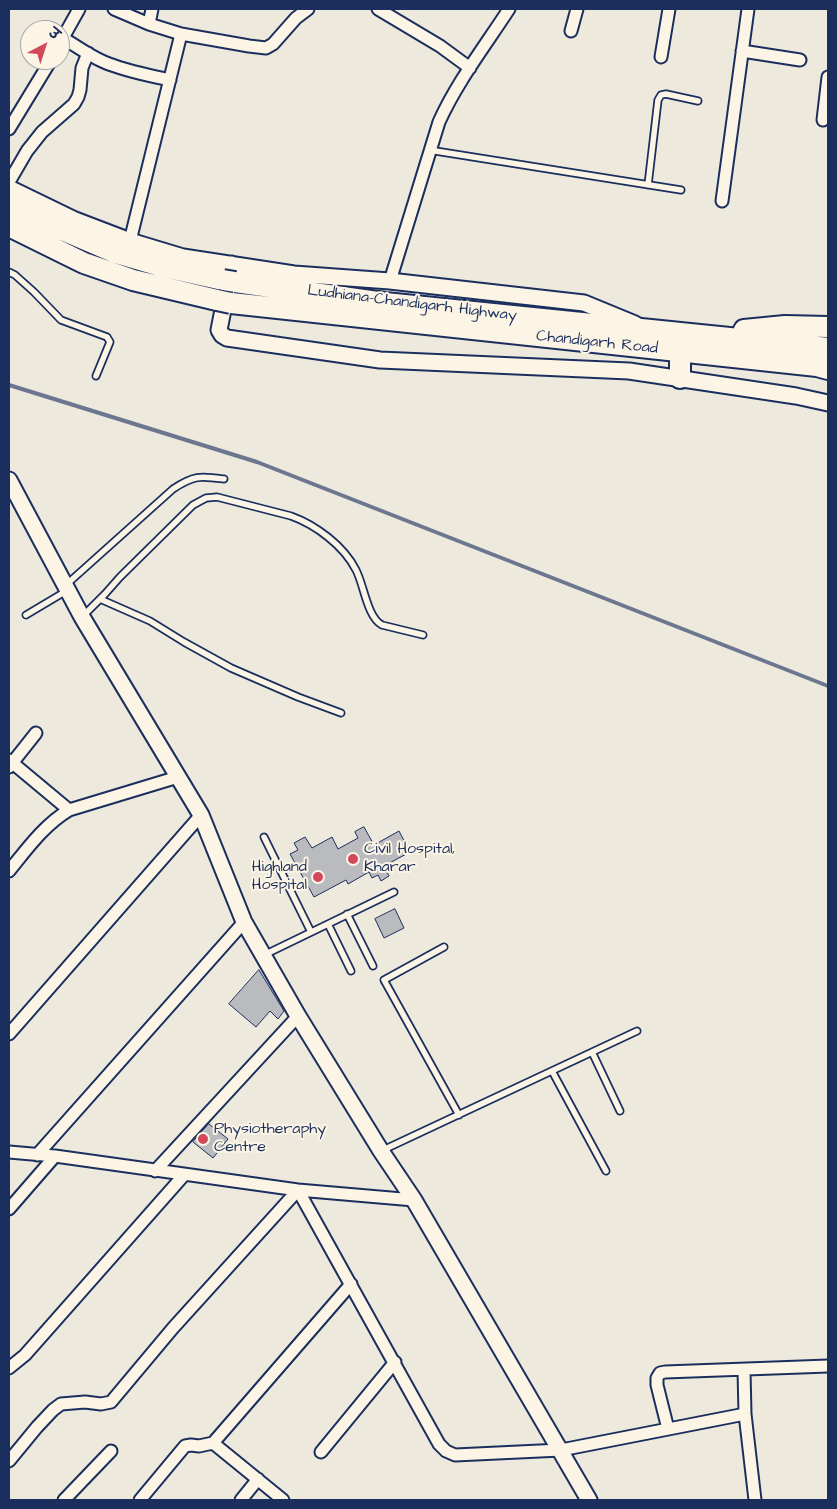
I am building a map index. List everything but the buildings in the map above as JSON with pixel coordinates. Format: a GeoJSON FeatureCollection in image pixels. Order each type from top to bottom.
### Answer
{"type":"FeatureCollection","features":[{"type":"Feature","properties":{"kind":"highway","name":"Ludhiana-Chandigarh Highway"},"geometry":{"type":"LineString","coordinates":[[9,204],[23,213],[116,253],[160,266],[230,275],[385,303],[828,348]]}},
{"type":"Feature","properties":{"kind":"highway","name":"Chandigarh Road"},"geometry":{"type":"LineString","coordinates":[[9,226],[84,263],[134,280],[224,301],[828,369]]}},
{"type":"Feature","properties":{"kind":"highway"},"geometry":{"type":"LineString","coordinates":[[715,336],[741,330],[784,326],[828,327]]}},
{"type":"Feature","properties":{"kind":"highway"},"geometry":{"type":"LineString","coordinates":[[680,351],[680,378]]}},
{"type":"Feature","properties":{"kind":"street"},"geometry":{"type":"LineString","coordinates":[[70,25],[79,9]]}},
{"type":"Feature","properties":{"kind":"street"},"geometry":{"type":"LineString","coordinates":[[114,9],[149,24],[181,34],[266,48],[273,44],[296,18],[308,9]]}},
{"type":"Feature","properties":{"kind":"street"},"geometry":{"type":"LineString","coordinates":[[149,24],[152,9]]}},
{"type":"Feature","properties":{"kind":"street"},"geometry":{"type":"LineString","coordinates":[[378,9],[440,46],[470,68]]}},
{"type":"Feature","properties":{"kind":"street"},"geometry":{"type":"LineString","coordinates":[[390,281],[438,122],[470,68],[509,9]]}},
{"type":"Feature","properties":{"kind":"street"},"geometry":{"type":"LineString","coordinates":[[571,31],[577,9]]}},
{"type":"Feature","properties":{"kind":"street"},"geometry":{"type":"LineString","coordinates":[[661,57],[669,9]]}},
{"type":"Feature","properties":{"kind":"street"},"geometry":{"type":"LineString","coordinates":[[722,201],[748,9]]}},
{"type":"Feature","properties":{"kind":"street"},"geometry":{"type":"LineString","coordinates":[[130,241],[181,34]]}},
{"type":"Feature","properties":{"kind":"street"},"geometry":{"type":"LineString","coordinates":[[70,45],[102,61],[128,71],[170,80]]}},
{"type":"Feature","properties":{"kind":"street"},"geometry":{"type":"LineString","coordinates":[[742,51],[800,60]]}},
{"type":"Feature","properties":{"kind":"street"},"geometry":{"type":"LineString","coordinates":[[9,182],[42,132],[74,104],[80,90],[82,68],[88,53]]}},
{"type":"Feature","properties":{"kind":"street"},"geometry":{"type":"LineString","coordinates":[[9,129],[45,70]]}},
{"type":"Feature","properties":{"kind":"street"},"geometry":{"type":"LineString","coordinates":[[823,120],[828,77]]}},
{"type":"Feature","properties":{"kind":"street"},"geometry":{"type":"LineString","coordinates":[[9,188],[75,220],[230,275],[294,274],[390,281],[584,303],[646,329]]}},
{"type":"Feature","properties":{"kind":"street"},"geometry":{"type":"LineString","coordinates":[[230,275],[219,330],[227,338],[380,360],[629,371],[828,402]]}},
{"type":"Feature","properties":{"kind":"street"},"geometry":{"type":"LineString","coordinates":[[9,480],[82,617],[201,815],[244,922],[298,1016],[381,1151],[414,1200],[590,1500]]}},
{"type":"Feature","properties":{"kind":"street"},"geometry":{"type":"LineString","coordinates":[[36,734],[10,763],[69,810]]}},
{"type":"Feature","properties":{"kind":"street"},"geometry":{"type":"LineString","coordinates":[[9,871],[44,829],[58,816],[69,810],[178,778]]}},
{"type":"Feature","properties":{"kind":"street"},"geometry":{"type":"LineString","coordinates":[[9,1034],[201,815]]}},
{"type":"Feature","properties":{"kind":"street"},"geometry":{"type":"LineString","coordinates":[[37,1155],[244,922]]}},
{"type":"Feature","properties":{"kind":"street"},"geometry":{"type":"LineString","coordinates":[[155,1170],[298,1016]]}},
{"type":"Feature","properties":{"kind":"street"},"geometry":{"type":"LineString","coordinates":[[9,1152],[55,1156],[298,1190],[414,1200]]}},
{"type":"Feature","properties":{"kind":"street"},"geometry":{"type":"LineString","coordinates":[[9,1209],[55,1156]]}},
{"type":"Feature","properties":{"kind":"street"},"geometry":{"type":"LineString","coordinates":[[9,1368],[25,1355],[184,1175]]}},
{"type":"Feature","properties":{"kind":"street"},"geometry":{"type":"LineString","coordinates":[[298,1190],[439,1444],[446,1451],[455,1455],[560,1450],[745,1414]]}},
{"type":"Feature","properties":{"kind":"street"},"geometry":{"type":"LineString","coordinates":[[9,1461],[37,1427],[61,1404],[85,1402],[101,1404],[111,1402],[173,1328],[298,1190]]}},
{"type":"Feature","properties":{"kind":"street"},"geometry":{"type":"LineString","coordinates":[[140,1500],[185,1446],[214,1443],[351,1284]]}},
{"type":"Feature","properties":{"kind":"street"},"geometry":{"type":"LineString","coordinates":[[321,1452],[395,1362]]}},
{"type":"Feature","properties":{"kind":"street"},"geometry":{"type":"LineString","coordinates":[[668,1429],[658,1385],[657,1378],[660,1373],[828,1366]]}},
{"type":"Feature","properties":{"kind":"street"},"geometry":{"type":"LineString","coordinates":[[744,1370],[745,1414],[755,1500]]}},
{"type":"Feature","properties":{"kind":"street"},"geometry":{"type":"LineString","coordinates":[[214,1443],[284,1500]]}},
{"type":"Feature","properties":{"kind":"street"},"geometry":{"type":"LineString","coordinates":[[64,1500],[111,1451]]}},
{"type":"Feature","properties":{"kind":"street"},"geometry":{"type":"LineString","coordinates":[[241,1500],[258,1479]]}},
{"type":"Feature","properties":{"kind":"lane"},"geometry":{"type":"LineString","coordinates":[[648,184],[658,100],[666,94],[698,101]]}},
{"type":"Feature","properties":{"kind":"lane"},"geometry":{"type":"LineString","coordinates":[[429,150],[681,190]]}},
{"type":"Feature","properties":{"kind":"lane"},"geometry":{"type":"LineString","coordinates":[[9,272],[34,292],[61,320],[107,337],[110,342],[96,376]]}},
{"type":"Feature","properties":{"kind":"lane"},"geometry":{"type":"LineString","coordinates":[[26,615],[66,588],[173,488],[197,477],[224,479]]}},
{"type":"Feature","properties":{"kind":"lane"},"geometry":{"type":"LineString","coordinates":[[82,617],[193,505],[206,498],[217,497],[291,516],[322,532],[353,564],[377,622],[382,625],[423,635]]}},
{"type":"Feature","properties":{"kind":"lane"},"geometry":{"type":"LineString","coordinates":[[100,599],[150,621],[231,668],[341,713]]}},
{"type":"Feature","properties":{"kind":"lane"},"geometry":{"type":"LineString","coordinates":[[264,837],[311,932]]}},
{"type":"Feature","properties":{"kind":"lane"},"geometry":{"type":"LineString","coordinates":[[264,955],[394,892]]}},
{"type":"Feature","properties":{"kind":"lane"},"geometry":{"type":"LineString","coordinates":[[347,914],[374,966]]}},
{"type":"Feature","properties":{"kind":"lane"},"geometry":{"type":"LineString","coordinates":[[328,924],[351,971]]}},
{"type":"Feature","properties":{"kind":"lane"},"geometry":{"type":"LineString","coordinates":[[444,947],[384,980],[459,1114]]}},
{"type":"Feature","properties":{"kind":"lane"},"geometry":{"type":"LineString","coordinates":[[381,1151],[637,1031]]}},
{"type":"Feature","properties":{"kind":"lane"},"geometry":{"type":"LineString","coordinates":[[592,1052],[620,1111]]}},
{"type":"Feature","properties":{"kind":"lane"},"geometry":{"type":"LineString","coordinates":[[552,1071],[606,1171]]}},
{"type":"Feature","properties":{"kind":"waterway"},"geometry":{"type":"LineString","coordinates":[[9,385],[257,462],[828,686]]}},
{"type":"Feature","properties":{"kind":"place","name":"Civil Hospital, Kharar"},"geometry":{"type":"Point","coordinates":[353,859]}},
{"type":"Feature","properties":{"kind":"place","name":"Highland Hospital"},"geometry":{"type":"Point","coordinates":[318,877]}},
{"type":"Feature","properties":{"kind":"place","name":"Physiotheraphy Centre"},"geometry":{"type":"Point","coordinates":[203,1139]}}]}
